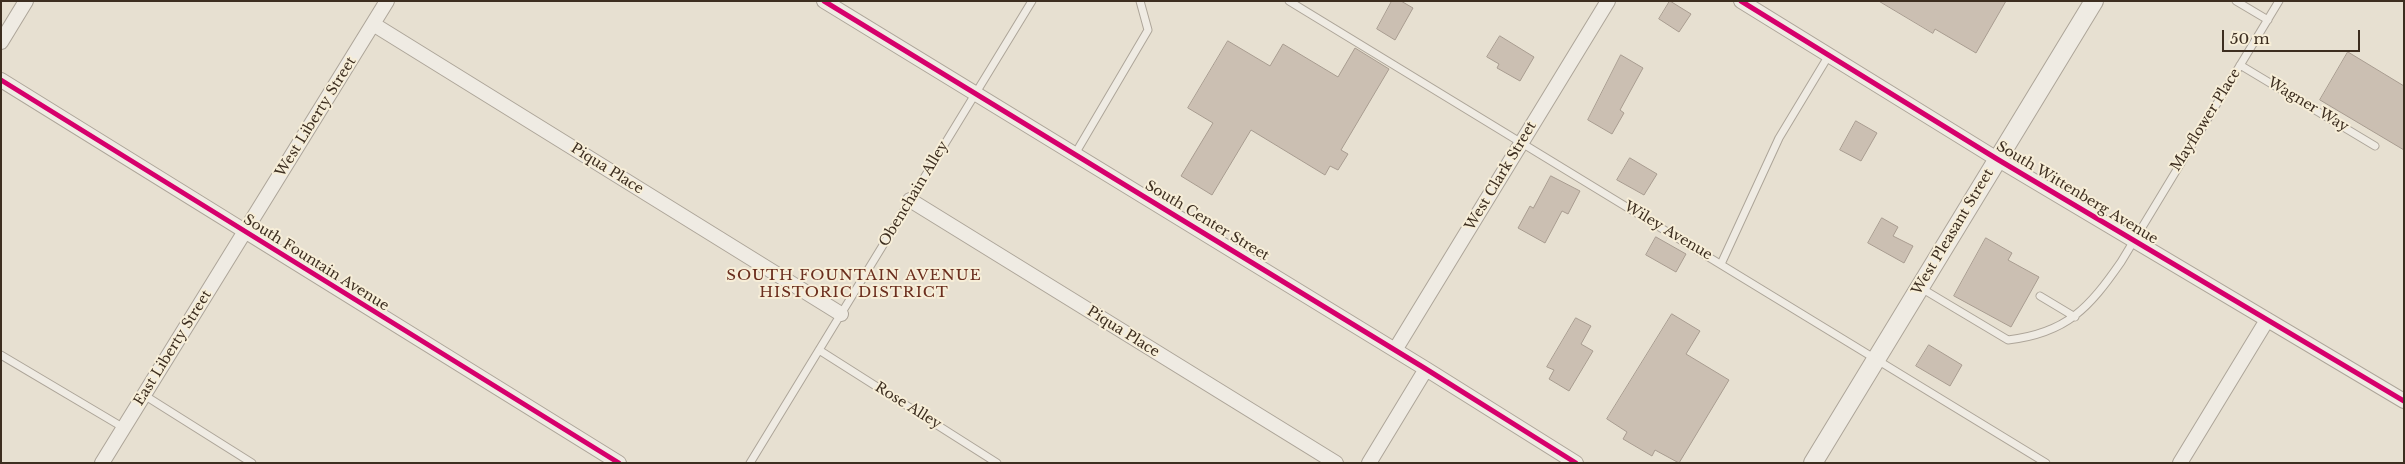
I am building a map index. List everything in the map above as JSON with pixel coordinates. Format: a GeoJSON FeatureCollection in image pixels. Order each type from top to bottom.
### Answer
{"type":"FeatureCollection","features":[{"type":"Feature","properties":{"kind":"street"},"geometry":{"type":"LineString","coordinates":[[1,42],[26,1]]}},
{"type":"Feature","properties":{"kind":"street","name":"West Liberty Street"},"geometry":{"type":"LineString","coordinates":[[244,232],[387,1]]}},
{"type":"Feature","properties":{"kind":"street","name":"South Center Street"},"geometry":{"type":"LineString","coordinates":[[824,1],[1426,369],[1576,463]]}},
{"type":"Feature","properties":{"kind":"street","name":"West Clark Street"},"geometry":{"type":"LineString","coordinates":[[1395,350],[1608,1]]}},
{"type":"Feature","properties":{"kind":"street","name":"South Wittenberg Avenue"},"geometry":{"type":"LineString","coordinates":[[1741,1],[1997,159],[2404,402]]}},
{"type":"Feature","properties":{"kind":"street","name":"West Pleasant Street"},"geometry":{"type":"LineString","coordinates":[[1813,463],[2094,1]]}},
{"type":"Feature","properties":{"kind":"street","name":"Piqua Place"},"geometry":{"type":"LineString","coordinates":[[373,24],[841,314]]}},
{"type":"Feature","properties":{"kind":"street","name":"South Fountain Avenue"},"geometry":{"type":"LineString","coordinates":[[1,80],[619,463]]}},
{"type":"Feature","properties":{"kind":"street","name":"Piqua Place"},"geometry":{"type":"LineString","coordinates":[[910,200],[1336,463]]}},
{"type":"Feature","properties":{"kind":"street","name":"East Liberty Street"},"geometry":{"type":"LineString","coordinates":[[102,463],[244,232]]}},
{"type":"Feature","properties":{"kind":"street"},"geometry":{"type":"LineString","coordinates":[[2180,463],[2267,320]]}},
{"type":"Feature","properties":{"kind":"street"},"geometry":{"type":"LineString","coordinates":[[1369,463],[1426,369]]}},
{"type":"Feature","properties":{"kind":"lane","name":"Obenchain Alley"},"geometry":{"type":"LineString","coordinates":[[750,463],[1032,1]]}},
{"type":"Feature","properties":{"kind":"lane"},"geometry":{"type":"LineString","coordinates":[[1075,154],[1148,30],[1140,1]]}},
{"type":"Feature","properties":{"kind":"lane","name":"Wiley Avenue"},"geometry":{"type":"LineString","coordinates":[[1290,1],[2046,463]]}},
{"type":"Feature","properties":{"kind":"lane"},"geometry":{"type":"LineString","coordinates":[[2236,1],[2268,20]]}},
{"type":"Feature","properties":{"kind":"lane","name":"Mayflower Place"},"geometry":{"type":"LineString","coordinates":[[1920,287],[2008,340],[2043,333],[2075,317],[2097,296],[2121,262],[2279,1]]}},
{"type":"Feature","properties":{"kind":"lane"},"geometry":{"type":"LineString","coordinates":[[1721,264],[1778,138],[1829,55]]}},
{"type":"Feature","properties":{"kind":"lane","name":"Wagner Way"},"geometry":{"type":"LineString","coordinates":[[2240,64],[2375,146]]}},
{"type":"Feature","properties":{"kind":"lane"},"geometry":{"type":"LineString","coordinates":[[2040,296],[2075,317]]}},
{"type":"Feature","properties":{"kind":"lane","name":"Rose Alley"},"geometry":{"type":"LineString","coordinates":[[819,350],[997,463]]}},
{"type":"Feature","properties":{"kind":"lane"},"geometry":{"type":"LineString","coordinates":[[1,355],[124,428]]}},
{"type":"Feature","properties":{"kind":"lane"},"geometry":{"type":"LineString","coordinates":[[144,396],[252,463]]}},
{"type":"Feature","properties":{"kind":"building"},"geometry":{"type":"Polygon","coordinates":[[[1392,1],[1401,1],[1413,8],[1395,40],[1377,29],[1392,1]]]}},
{"type":"Feature","properties":{"kind":"building"},"geometry":{"type":"Polygon","coordinates":[[[1670,1],[1691,14],[1679,32],[1659,19],[1670,1]]]}},
{"type":"Feature","properties":{"kind":"building"},"geometry":{"type":"Polygon","coordinates":[[[1879,1],[2006,1],[1976,53],[1935,29],[1933,33],[1879,1]]]}},
{"type":"Feature","properties":{"kind":"building"},"geometry":{"type":"Polygon","coordinates":[[[1500,36],[1534,57],[1520,81],[1497,68],[1499,64],[1487,57],[1500,36]]]}},
{"type":"Feature","properties":{"kind":"building"},"geometry":{"type":"Polygon","coordinates":[[[1228,41],[1270,66],[1283,44],[1338,77],[1355,48],[1389,69],[1341,150],[1348,154],[1338,170],[1330,166],[1325,175],[1251,130],[1212,195],[1181,176],[1213,123],[1188,108],[1228,41]]]}},
{"type":"Feature","properties":{"kind":"building"},"geometry":{"type":"Polygon","coordinates":[[[2348,52],[2404,86],[2404,150],[2320,100],[2348,52]]]}},
{"type":"Feature","properties":{"kind":"building"},"geometry":{"type":"Polygon","coordinates":[[[1621,55],[1643,68],[1620,110],[1624,113],[1612,134],[1588,120],[1621,55]]]}},
{"type":"Feature","properties":{"kind":"building"},"geometry":{"type":"Polygon","coordinates":[[[1856,121],[1877,133],[1861,161],[1840,150],[1856,121]]]}},
{"type":"Feature","properties":{"kind":"building"},"geometry":{"type":"Polygon","coordinates":[[[1630,158],[1657,174],[1644,195],[1617,180],[1630,158]]]}},
{"type":"Feature","properties":{"kind":"building"},"geometry":{"type":"Polygon","coordinates":[[[1551,176],[1580,191],[1568,214],[1562,211],[1545,243],[1518,228],[1530,206],[1533,208],[1551,176]]]}},
{"type":"Feature","properties":{"kind":"building"},"geometry":{"type":"Polygon","coordinates":[[[1882,218],[1898,227],[1893,236],[1913,246],[1904,263],[1868,243],[1882,218]]]}},
{"type":"Feature","properties":{"kind":"building"},"geometry":{"type":"Polygon","coordinates":[[[1656,237],[1686,254],[1676,272],[1646,255],[1656,237]]]}},
{"type":"Feature","properties":{"kind":"building"},"geometry":{"type":"Polygon","coordinates":[[[1986,238],[2012,253],[2008,260],[2039,277],[2011,327],[1954,296],[1986,238]]]}},
{"type":"Feature","properties":{"kind":"building"},"geometry":{"type":"Polygon","coordinates":[[[1672,314],[1700,331],[1686,354],[1729,380],[1679,463],[1655,450],[1652,456],[1623,439],[1627,432],[1607,419],[1672,314]]]}},
{"type":"Feature","properties":{"kind":"building"},"geometry":{"type":"Polygon","coordinates":[[[1576,318],[1591,326],[1581,344],[1593,351],[1569,391],[1549,379],[1554,370],[1547,367],[1576,318]]]}},
{"type":"Feature","properties":{"kind":"building"},"geometry":{"type":"Polygon","coordinates":[[[1929,345],[1962,365],[1950,386],[1916,366],[1929,345]]]}},
{"type":"Feature","properties":{"kind":"cycle path"},"geometry":{"type":"LineString","coordinates":[[824,1],[1426,369],[1576,463]]}},
{"type":"Feature","properties":{"kind":"cycle path"},"geometry":{"type":"LineString","coordinates":[[1741,1],[1997,159],[2404,401]]}},
{"type":"Feature","properties":{"kind":"cycle path"},"geometry":{"type":"LineString","coordinates":[[1,80],[619,463]]}},
{"type":"Feature","properties":{"kind":"district","name":"SOUTH FOUNTAIN AVENUE HISTORIC DISTRICT"},"geometry":{"type":"Point","coordinates":[854,284]}}]}
